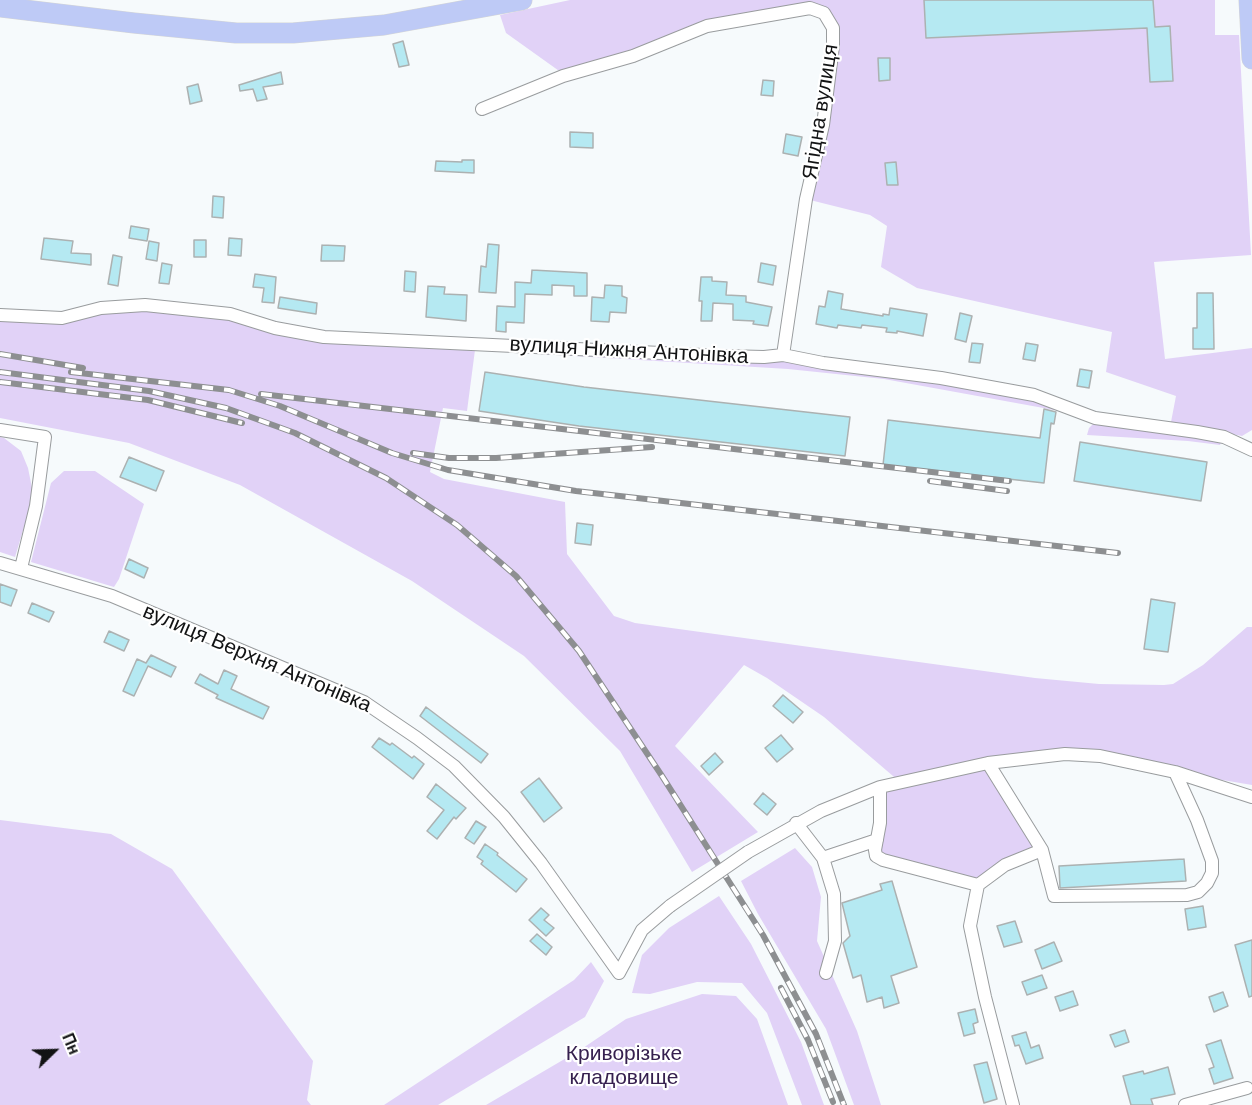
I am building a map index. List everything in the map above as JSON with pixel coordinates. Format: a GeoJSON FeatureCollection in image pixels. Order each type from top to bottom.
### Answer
{"type":"FeatureCollection","features":[{"type":"Feature","properties":{"kind":"main road"},"geometry":{"type":"LineString","coordinates":[[0,7],[236,33],[293,33],[384,25],[522,0]]}},
{"type":"Feature","properties":{"kind":"main road"},"geometry":{"type":"LineString","coordinates":[[1249,0],[1252,59]]}},
{"type":"Feature","properties":{"kind":"street","name":"Ягідна вулиця"},"geometry":{"type":"LineString","coordinates":[[482,109],[563,76],[633,56],[707,26],[810,8],[824,13],[832,28],[833,46],[823,125],[806,200],[783,355]]}},
{"type":"Feature","properties":{"kind":"street","name":"вулиця Нижня Антонівка"},"geometry":{"type":"LineString","coordinates":[[0,315],[62,318],[101,308],[145,305],[230,314],[275,328],[324,337],[724,356],[783,355],[824,363],[941,378],[1034,395],[1095,418],[1224,437],[1252,450]]}},
{"type":"Feature","properties":{"kind":"street"},"geometry":{"type":"LineString","coordinates":[[0,430],[45,437],[36,506],[21,568]]}},
{"type":"Feature","properties":{"kind":"street","name":"вулиця Верхня Антонівка"},"geometry":{"type":"LineString","coordinates":[[0,563],[112,596],[334,689],[373,708],[454,766],[504,817],[541,863],[619,973],[642,930],[670,906],[748,852],[796,823]]}},
{"type":"Feature","properties":{"kind":"street"},"geometry":{"type":"LineString","coordinates":[[826,973],[835,941],[834,894],[822,858],[796,823],[821,811],[880,788],[988,763],[1065,754],[1100,756],[1175,772],[1252,797]]}},
{"type":"Feature","properties":{"kind":"street"},"geometry":{"type":"LineString","coordinates":[[988,763],[1042,850],[1054,896],[1187,895],[1198,892],[1210,879],[1212,861],[1197,820],[1175,772]]}},
{"type":"Feature","properties":{"kind":"street"},"geometry":{"type":"LineString","coordinates":[[880,788],[880,822],[876,856],[883,860],[978,885]]}},
{"type":"Feature","properties":{"kind":"street"},"geometry":{"type":"LineString","coordinates":[[822,858],[878,840]]}},
{"type":"Feature","properties":{"kind":"street"},"geometry":{"type":"LineString","coordinates":[[1013,1105],[985,997],[970,926],[978,885],[1005,865],[1042,850]]}},
{"type":"Feature","properties":{"kind":"street"},"geometry":{"type":"LineString","coordinates":[[1185,1105],[1247,1088]]}},
{"type":"Feature","properties":{"kind":"green space"},"geometry":{"type":"Polygon","coordinates":[[[570,0],[1215,0],[1215,35],[1239,35],[1251,255],[1154,262],[1165,359],[1252,348],[1252,430],[1242,436],[1171,422],[1176,396],[1106,372],[1112,332],[917,288],[881,267],[887,226],[870,215],[810,200],[838,37],[811,4],[562,73],[506,33],[500,15],[570,0]]]}},
{"type":"Feature","properties":{"kind":"green space"},"geometry":{"type":"Polygon","coordinates":[[[145,308],[230,318],[275,333],[782,360],[941,381],[1033,398],[1071,413],[884,379],[788,369],[475,350],[467,411],[443,408],[430,472],[444,479],[565,502],[567,554],[614,616],[635,623],[1035,678],[1099,684],[1164,685],[1173,684],[1203,665],[1247,627],[1252,627],[1252,785],[1100,756],[989,763],[1042,850],[978,885],[876,856],[880,787],[900,782],[824,717],[744,665],[675,746],[758,832],[692,872],[620,751],[524,656],[412,581],[240,485],[129,443],[0,418],[0,318],[145,308]]]}},
{"type":"Feature","properties":{"kind":"green space"},"geometry":{"type":"Polygon","coordinates":[[[1095,422],[1222,440],[1220,445],[1087,435],[1089,428],[1095,422]]]}},
{"type":"Feature","properties":{"kind":"green space"},"geometry":{"type":"Polygon","coordinates":[[[0,437],[21,451],[28,468],[32,488],[31,504],[15,557],[0,552],[0,437]]]}},
{"type":"Feature","properties":{"kind":"green space"},"geometry":{"type":"Polygon","coordinates":[[[64,471],[95,471],[144,504],[119,579],[114,587],[31,562],[51,483],[64,471]]]}},
{"type":"Feature","properties":{"kind":"green space"},"geometry":{"type":"Polygon","coordinates":[[[0,820],[111,834],[172,869],[313,1061],[307,1100],[311,1105],[0,1105],[0,820]]]}},
{"type":"Feature","properties":{"kind":"green space"},"geometry":{"type":"Polygon","coordinates":[[[795,848],[812,867],[821,897],[817,941],[857,1031],[881,1105],[854,1105],[826,1029],[741,881],[795,848]]]}},
{"type":"Feature","properties":{"kind":"green space"},"geometry":{"type":"Polygon","coordinates":[[[719,896],[751,944],[801,1042],[824,1105],[802,1105],[767,1013],[742,983],[697,982],[650,994],[632,993],[642,955],[669,928],[719,896]]]}},
{"type":"Feature","properties":{"kind":"green space"},"geometry":{"type":"Polygon","coordinates":[[[591,962],[604,981],[585,1017],[438,1105],[384,1105],[574,980],[591,962]]]}},
{"type":"Feature","properties":{"kind":"green space","name":"Криворізьке кладовище"},"geometry":{"type":"Polygon","coordinates":[[[702,994],[736,996],[757,1019],[788,1105],[486,1105],[580,1050],[626,1019],[702,994]]]}},
{"type":"Feature","properties":{"kind":"building"},"geometry":{"type":"Polygon","coordinates":[[[924,0],[1153,0],[1155,27],[1170,26],[1173,81],[1150,82],[1147,28],[926,38],[924,0]]]}},
{"type":"Feature","properties":{"kind":"building"},"geometry":{"type":"Polygon","coordinates":[[[403,41],[409,65],[399,67],[393,44],[403,41]]]}},
{"type":"Feature","properties":{"kind":"building"},"geometry":{"type":"Polygon","coordinates":[[[878,58],[890,58],[890,80],[879,81],[878,58]]]}},
{"type":"Feature","properties":{"kind":"building"},"geometry":{"type":"Polygon","coordinates":[[[281,72],[283,84],[263,87],[267,99],[257,101],[253,89],[240,91],[239,85],[281,72]]]}},
{"type":"Feature","properties":{"kind":"building"},"geometry":{"type":"Polygon","coordinates":[[[763,80],[774,81],[773,96],[761,95],[763,80]]]}},
{"type":"Feature","properties":{"kind":"building"},"geometry":{"type":"Polygon","coordinates":[[[198,84],[202,101],[190,104],[187,87],[198,84]]]}},
{"type":"Feature","properties":{"kind":"building"},"geometry":{"type":"Polygon","coordinates":[[[570,132],[593,133],[593,148],[570,147],[570,132]]]}},
{"type":"Feature","properties":{"kind":"building"},"geometry":{"type":"Polygon","coordinates":[[[786,134],[802,137],[798,156],[783,153],[786,134]]]}},
{"type":"Feature","properties":{"kind":"building"},"geometry":{"type":"Polygon","coordinates":[[[462,160],[474,160],[474,173],[435,171],[436,161],[462,162],[462,160]]]}},
{"type":"Feature","properties":{"kind":"building"},"geometry":{"type":"Polygon","coordinates":[[[896,162],[898,185],[887,185],[885,163],[896,162]]]}},
{"type":"Feature","properties":{"kind":"building"},"geometry":{"type":"Polygon","coordinates":[[[213,196],[224,197],[223,218],[212,217],[213,196]]]}},
{"type":"Feature","properties":{"kind":"building"},"geometry":{"type":"Polygon","coordinates":[[[131,226],[149,229],[147,241],[129,238],[131,226]]]}},
{"type":"Feature","properties":{"kind":"building"},"geometry":{"type":"Polygon","coordinates":[[[44,238],[73,241],[71,253],[91,254],[91,265],[41,259],[44,238]]]}},
{"type":"Feature","properties":{"kind":"building"},"geometry":{"type":"Polygon","coordinates":[[[229,238],[242,239],[241,256],[228,255],[229,238]]]}},
{"type":"Feature","properties":{"kind":"building"},"geometry":{"type":"Polygon","coordinates":[[[194,240],[206,240],[206,257],[194,257],[194,240]]]}},
{"type":"Feature","properties":{"kind":"building"},"geometry":{"type":"Polygon","coordinates":[[[149,241],[159,243],[157,261],[146,259],[149,241]]]}},
{"type":"Feature","properties":{"kind":"building"},"geometry":{"type":"Polygon","coordinates":[[[488,244],[499,245],[496,293],[479,292],[481,266],[486,267],[488,244]]]}},
{"type":"Feature","properties":{"kind":"building"},"geometry":{"type":"Polygon","coordinates":[[[322,245],[345,246],[344,261],[321,261],[322,245]]]}},
{"type":"Feature","properties":{"kind":"building"},"geometry":{"type":"Polygon","coordinates":[[[113,255],[122,257],[118,286],[108,284],[113,255]]]}},
{"type":"Feature","properties":{"kind":"building"},"geometry":{"type":"Polygon","coordinates":[[[162,263],[172,265],[169,284],[159,283],[162,263]]]}},
{"type":"Feature","properties":{"kind":"building"},"geometry":{"type":"Polygon","coordinates":[[[761,263],[776,266],[773,285],[758,282],[761,263]]]}},
{"type":"Feature","properties":{"kind":"building"},"geometry":{"type":"Polygon","coordinates":[[[532,270],[587,273],[587,296],[574,296],[574,286],[552,285],[552,295],[525,294],[524,323],[506,322],[506,332],[496,331],[497,306],[515,307],[515,282],[531,283],[532,270]]]}},
{"type":"Feature","properties":{"kind":"building"},"geometry":{"type":"Polygon","coordinates":[[[405,271],[416,272],[415,292],[404,291],[405,271]]]}},
{"type":"Feature","properties":{"kind":"building"},"geometry":{"type":"Polygon","coordinates":[[[255,274],[276,277],[274,303],[262,302],[264,288],[253,287],[255,274]]]}},
{"type":"Feature","properties":{"kind":"building"},"geometry":{"type":"Polygon","coordinates":[[[701,277],[712,277],[712,281],[727,282],[726,295],[746,296],[746,302],[772,307],[768,326],[753,324],[754,321],[733,320],[733,304],[713,303],[712,321],[701,321],[702,301],[699,301],[701,277]]]}},
{"type":"Feature","properties":{"kind":"building"},"geometry":{"type":"Polygon","coordinates":[[[605,285],[622,286],[622,296],[627,298],[626,313],[610,312],[609,322],[591,321],[592,297],[604,298],[605,285]]]}},
{"type":"Feature","properties":{"kind":"building"},"geometry":{"type":"Polygon","coordinates":[[[428,286],[445,287],[444,294],[467,295],[466,321],[426,317],[428,286]]]}},
{"type":"Feature","properties":{"kind":"building"},"geometry":{"type":"Polygon","coordinates":[[[828,291],[843,294],[841,309],[883,316],[883,314],[889,315],[890,308],[927,314],[923,336],[897,331],[897,333],[886,332],[887,328],[862,325],[861,328],[838,325],[837,328],[816,324],[819,306],[825,307],[828,291]]]}},
{"type":"Feature","properties":{"kind":"building"},"geometry":{"type":"Polygon","coordinates":[[[1197,293],[1213,293],[1214,349],[1193,349],[1193,328],[1197,328],[1197,293]]]}},
{"type":"Feature","properties":{"kind":"building"},"geometry":{"type":"Polygon","coordinates":[[[280,297],[317,303],[316,314],[278,308],[280,297]]]}},
{"type":"Feature","properties":{"kind":"building"},"geometry":{"type":"Polygon","coordinates":[[[960,313],[972,316],[966,342],[955,339],[960,313]]]}},
{"type":"Feature","properties":{"kind":"building"},"geometry":{"type":"Polygon","coordinates":[[[972,343],[983,344],[980,363],[969,362],[972,343]]]}},
{"type":"Feature","properties":{"kind":"building"},"geometry":{"type":"Polygon","coordinates":[[[1026,343],[1038,345],[1035,361],[1023,359],[1026,343]]]}},
{"type":"Feature","properties":{"kind":"building"},"geometry":{"type":"Polygon","coordinates":[[[1080,369],[1092,371],[1089,388],[1077,386],[1080,369]]]}},
{"type":"Feature","properties":{"kind":"building"},"geometry":{"type":"Polygon","coordinates":[[[485,372],[584,387],[850,417],[845,456],[579,426],[479,411],[485,372]]]}},
{"type":"Feature","properties":{"kind":"building"},"geometry":{"type":"Polygon","coordinates":[[[1044,409],[1056,412],[1054,424],[1051,423],[1044,483],[883,465],[888,420],[1040,438],[1044,409]]]}},
{"type":"Feature","properties":{"kind":"building"},"geometry":{"type":"Polygon","coordinates":[[[1080,442],[1207,462],[1201,501],[1074,481],[1080,442]]]}},
{"type":"Feature","properties":{"kind":"building"},"geometry":{"type":"Polygon","coordinates":[[[129,457],[164,471],[156,491],[120,477],[129,457]]]}},
{"type":"Feature","properties":{"kind":"building"},"geometry":{"type":"Polygon","coordinates":[[[577,523],[593,525],[591,545],[575,543],[577,523]]]}},
{"type":"Feature","properties":{"kind":"building"},"geometry":{"type":"Polygon","coordinates":[[[129,559],[148,568],[144,578],[125,569],[129,559]]]}},
{"type":"Feature","properties":{"kind":"building"},"geometry":{"type":"Polygon","coordinates":[[[0,584],[17,590],[11,606],[0,602],[0,584]]]}},
{"type":"Feature","properties":{"kind":"building"},"geometry":{"type":"Polygon","coordinates":[[[1151,599],[1175,603],[1168,652],[1144,649],[1151,599]]]}},
{"type":"Feature","properties":{"kind":"building"},"geometry":{"type":"Polygon","coordinates":[[[32,603],[54,612],[49,622],[28,613],[32,603]]]}},
{"type":"Feature","properties":{"kind":"building"},"geometry":{"type":"Polygon","coordinates":[[[109,631],[129,640],[124,651],[104,642],[109,631]]]}},
{"type":"Feature","properties":{"kind":"building"},"geometry":{"type":"Polygon","coordinates":[[[151,655],[176,667],[171,677],[148,666],[134,696],[123,691],[137,659],[146,663],[151,655]]]}},
{"type":"Feature","properties":{"kind":"building"},"geometry":{"type":"Polygon","coordinates":[[[224,670],[237,676],[231,689],[269,707],[263,719],[216,698],[218,695],[195,683],[200,674],[218,684],[224,670]]]}},
{"type":"Feature","properties":{"kind":"building"},"geometry":{"type":"Polygon","coordinates":[[[783,695],[803,712],[793,723],[773,706],[783,695]]]}},
{"type":"Feature","properties":{"kind":"building"},"geometry":{"type":"Polygon","coordinates":[[[426,707],[488,754],[481,763],[420,716],[426,707]]]}},
{"type":"Feature","properties":{"kind":"building"},"geometry":{"type":"Polygon","coordinates":[[[781,735],[793,749],[777,762],[765,748],[781,735]]]}},
{"type":"Feature","properties":{"kind":"building"},"geometry":{"type":"Polygon","coordinates":[[[379,738],[390,745],[392,743],[424,764],[413,779],[372,747],[379,738]]]}},
{"type":"Feature","properties":{"kind":"building"},"geometry":{"type":"Polygon","coordinates":[[[715,753],[723,762],[709,775],[701,766],[715,753]]]}},
{"type":"Feature","properties":{"kind":"building"},"geometry":{"type":"Polygon","coordinates":[[[539,778],[562,808],[544,822],[521,792],[539,778]]]}},
{"type":"Feature","properties":{"kind":"building"},"geometry":{"type":"Polygon","coordinates":[[[436,784],[466,808],[456,819],[454,817],[437,839],[427,831],[444,810],[427,797],[436,784]]]}},
{"type":"Feature","properties":{"kind":"building"},"geometry":{"type":"Polygon","coordinates":[[[763,793],[776,804],[767,815],[754,804],[763,793]]]}},
{"type":"Feature","properties":{"kind":"building"},"geometry":{"type":"Polygon","coordinates":[[[476,821],[486,827],[474,844],[465,838],[476,821]]]}},
{"type":"Feature","properties":{"kind":"building"},"geometry":{"type":"Polygon","coordinates":[[[485,844],[527,879],[516,892],[481,864],[483,861],[477,857],[485,844]]]}},
{"type":"Feature","properties":{"kind":"building"},"geometry":{"type":"Polygon","coordinates":[[[1184,859],[1186,881],[1060,888],[1059,866],[1184,859]]]}},
{"type":"Feature","properties":{"kind":"building"},"geometry":{"type":"Polygon","coordinates":[[[892,881],[917,967],[891,976],[899,1003],[884,1008],[882,997],[867,1002],[861,975],[853,978],[843,943],[850,936],[842,903],[882,890],[880,884],[892,881]]]}},
{"type":"Feature","properties":{"kind":"building"},"geometry":{"type":"Polygon","coordinates":[[[1203,906],[1206,927],[1188,930],[1185,909],[1203,906]]]}},
{"type":"Feature","properties":{"kind":"building"},"geometry":{"type":"Polygon","coordinates":[[[541,908],[549,915],[544,920],[554,928],[546,936],[529,920],[541,908]]]}},
{"type":"Feature","properties":{"kind":"building"},"geometry":{"type":"Polygon","coordinates":[[[1015,921],[1022,942],[1004,947],[997,926],[1015,921]]]}},
{"type":"Feature","properties":{"kind":"building"},"geometry":{"type":"Polygon","coordinates":[[[537,934],[552,947],[546,955],[530,941],[537,934]]]}},
{"type":"Feature","properties":{"kind":"building"},"geometry":{"type":"Polygon","coordinates":[[[1252,940],[1252,996],[1249,997],[1235,945],[1252,940]]]}},
{"type":"Feature","properties":{"kind":"building"},"geometry":{"type":"Polygon","coordinates":[[[1054,942],[1062,961],[1042,969],[1035,950],[1054,942]]]}},
{"type":"Feature","properties":{"kind":"building"},"geometry":{"type":"Polygon","coordinates":[[[1042,975],[1047,988],[1027,995],[1022,982],[1042,975]]]}},
{"type":"Feature","properties":{"kind":"building"},"geometry":{"type":"Polygon","coordinates":[[[1073,991],[1078,1005],[1060,1011],[1055,997],[1073,991]]]}},
{"type":"Feature","properties":{"kind":"building"},"geometry":{"type":"Polygon","coordinates":[[[1223,992],[1228,1006],[1214,1012],[1209,997],[1223,992]]]}},
{"type":"Feature","properties":{"kind":"building"},"geometry":{"type":"Polygon","coordinates":[[[975,1009],[978,1022],[973,1024],[975,1033],[964,1036],[958,1013],[975,1009]]]}},
{"type":"Feature","properties":{"kind":"building"},"geometry":{"type":"Polygon","coordinates":[[[1125,1030],[1129,1042],[1115,1047],[1110,1035],[1125,1030]]]}},
{"type":"Feature","properties":{"kind":"building"},"geometry":{"type":"Polygon","coordinates":[[[1026,1032],[1031,1048],[1039,1045],[1043,1058],[1026,1064],[1019,1045],[1015,1046],[1012,1036],[1026,1032]]]}},
{"type":"Feature","properties":{"kind":"building"},"geometry":{"type":"Polygon","coordinates":[[[1221,1040],[1233,1078],[1214,1084],[1209,1069],[1214,1067],[1206,1045],[1221,1040]]]}},
{"type":"Feature","properties":{"kind":"building"},"geometry":{"type":"Polygon","coordinates":[[[987,1062],[997,1099],[984,1103],[974,1065],[987,1062]]]}},
{"type":"Feature","properties":{"kind":"building"},"geometry":{"type":"Polygon","coordinates":[[[1168,1067],[1175,1094],[1151,1099],[1153,1105],[1131,1105],[1123,1076],[1143,1071],[1144,1074],[1168,1067]]]}},
{"type":"Feature","properties":{"kind":"railway"},"geometry":{"type":"LineString","coordinates":[[0,354],[83,368]]}},
{"type":"Feature","properties":{"kind":"railway"},"geometry":{"type":"LineString","coordinates":[[0,372],[149,391],[226,408],[295,433],[386,478],[457,525],[516,576],[579,651],[763,935],[816,1034],[844,1105]]}},
{"type":"Feature","properties":{"kind":"railway"},"geometry":{"type":"LineString","coordinates":[[71,372],[229,390],[280,406],[392,453],[448,470],[576,491],[1118,553]]}},
{"type":"Feature","properties":{"kind":"railway"},"geometry":{"type":"LineString","coordinates":[[0,382],[148,400],[242,423]]}},
{"type":"Feature","properties":{"kind":"railway"},"geometry":{"type":"LineString","coordinates":[[261,394],[1009,481]]}},
{"type":"Feature","properties":{"kind":"railway"},"geometry":{"type":"LineString","coordinates":[[413,453],[449,458],[496,458],[652,447]]}},
{"type":"Feature","properties":{"kind":"railway"},"geometry":{"type":"LineString","coordinates":[[930,481],[1007,491]]}},
{"type":"Feature","properties":{"kind":"railway"},"geometry":{"type":"LineString","coordinates":[[781,988],[808,1040],[833,1102]]}}]}
